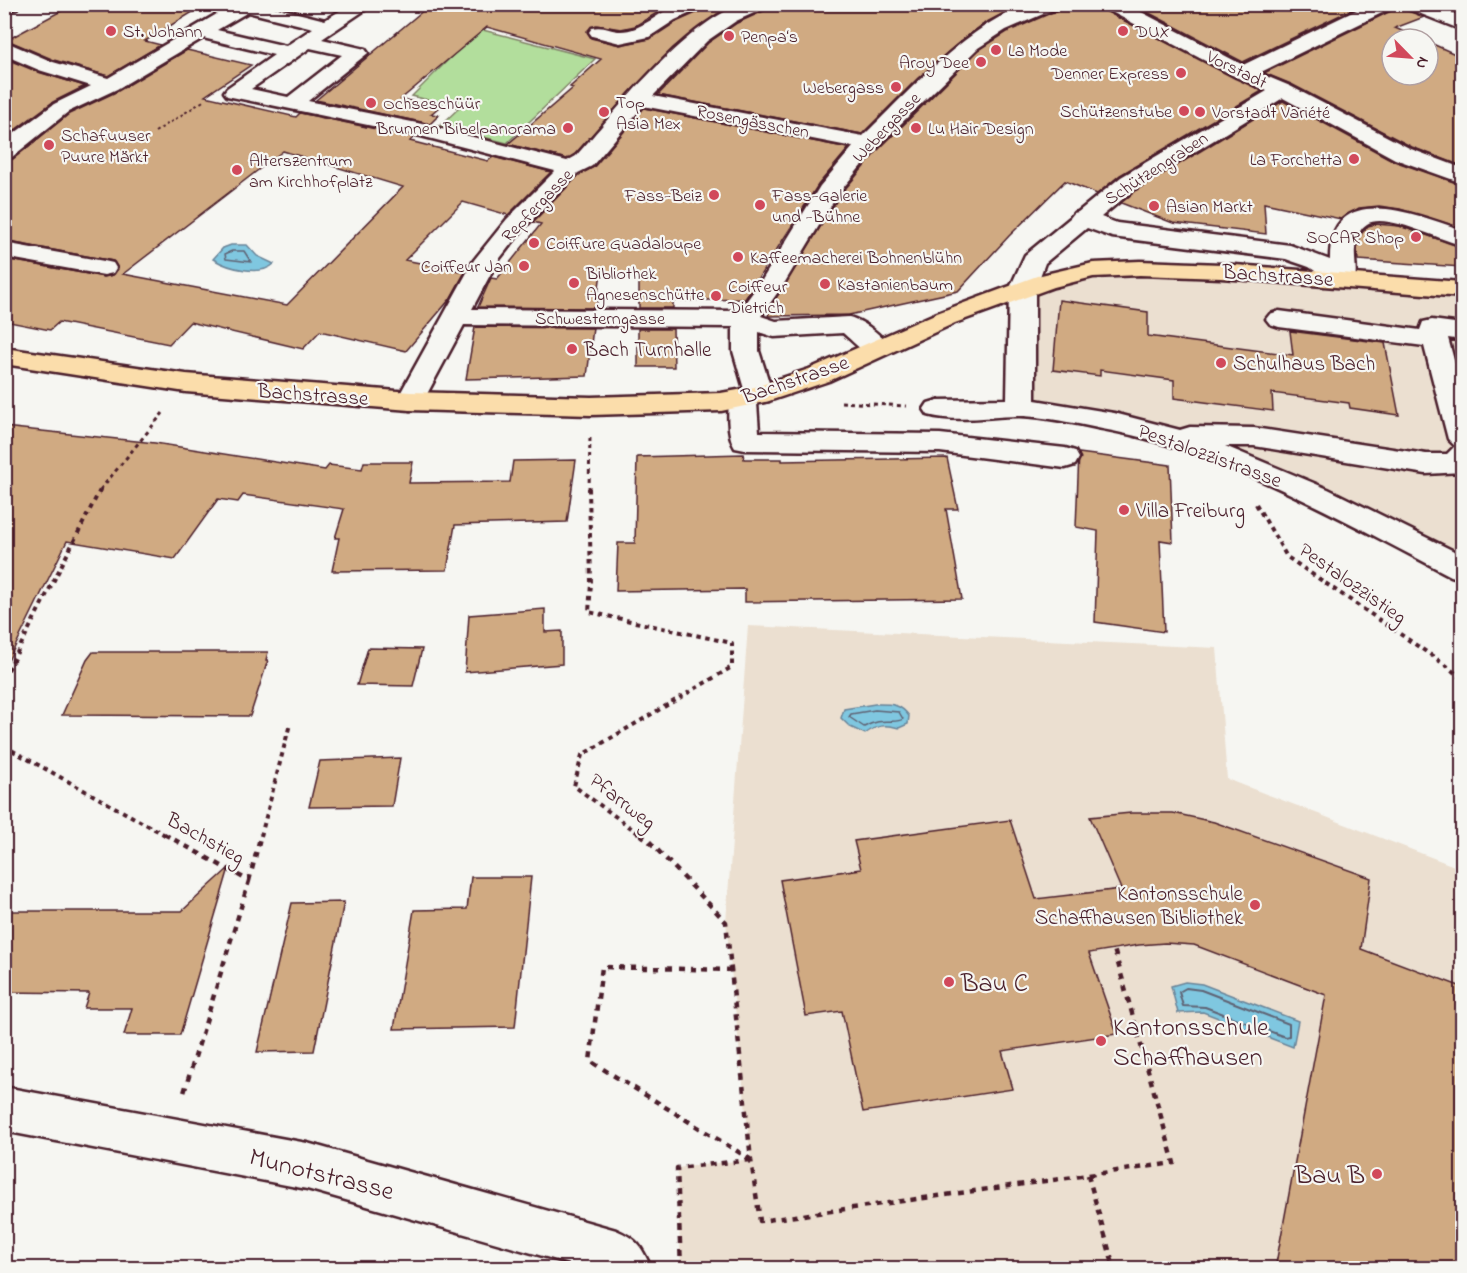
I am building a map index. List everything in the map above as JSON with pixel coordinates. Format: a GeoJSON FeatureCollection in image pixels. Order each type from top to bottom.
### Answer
{"type":"FeatureCollection","features":[{"type":"Feature","properties":{"kind":"main road","name":"Bachstrasse"},"geometry":{"type":"LineString","coordinates":[[4,356],[186,383],[410,401],[591,406],[701,403],[751,396],[819,375],[946,318],[1070,274],[1116,268],[1179,269],[1462,290]]}},
{"type":"Feature","properties":{"kind":"street"},"geometry":{"type":"LineString","coordinates":[[4,7],[10,4]]}},
{"type":"Feature","properties":{"kind":"street"},"geometry":{"type":"LineString","coordinates":[[234,92],[328,26],[365,4]]}},
{"type":"Feature","properties":{"kind":"street"},"geometry":{"type":"LineString","coordinates":[[599,32],[620,38],[642,33],[668,16],[697,4],[729,17]]}},
{"type":"Feature","properties":{"kind":"street","name":"Repfergasse"},"geometry":{"type":"LineString","coordinates":[[410,401],[486,260],[515,224],[570,168],[584,161],[638,99],[700,37],[729,17],[758,4]]}},
{"type":"Feature","properties":{"kind":"street","name":"Webergasse"},"geometry":{"type":"LineString","coordinates":[[747,319],[773,282],[828,191],[868,143],[923,88],[986,32],[1050,4]]}},
{"type":"Feature","properties":{"kind":"street","name":"Vorstadt"},"geometry":{"type":"LineString","coordinates":[[1110,4],[1243,73],[1283,90],[1403,154],[1462,176]]}},
{"type":"Feature","properties":{"kind":"street"},"geometry":{"type":"LineString","coordinates":[[1243,73],[1385,4]]}},
{"type":"Feature","properties":{"kind":"street"},"geometry":{"type":"LineString","coordinates":[[1413,4],[1462,24]]}},
{"type":"Feature","properties":{"kind":"street"},"geometry":{"type":"LineString","coordinates":[[1437,4],[1462,20]]}},
{"type":"Feature","properties":{"kind":"street"},"geometry":{"type":"LineString","coordinates":[[4,152],[62,108],[110,85],[246,5],[328,26]]}},
{"type":"Feature","properties":{"kind":"street"},"geometry":{"type":"LineString","coordinates":[[201,32],[298,47],[358,53],[291,104]]}},
{"type":"Feature","properties":{"kind":"street"},"geometry":{"type":"LineString","coordinates":[[4,47],[46,66],[110,85]]}},
{"type":"Feature","properties":{"kind":"street","name":"Schützengraben"},"geometry":{"type":"LineString","coordinates":[[1022,290],[1034,260],[1082,218],[1129,182],[1283,90]]}},
{"type":"Feature","properties":{"kind":"street"},"geometry":{"type":"LineString","coordinates":[[234,92],[422,130],[570,168]]}},
{"type":"Feature","properties":{"kind":"street","name":"Rosengässchen"},"geometry":{"type":"LineString","coordinates":[[638,99],[868,143]]}},
{"type":"Feature","properties":{"kind":"street"},"geometry":{"type":"LineString","coordinates":[[1343,280],[1340,254],[1342,242],[1357,217],[1381,214],[1462,238]]}},
{"type":"Feature","properties":{"kind":"street"},"geometry":{"type":"LineString","coordinates":[[1082,218],[1112,230],[1290,252],[1317,262],[1343,280]]}},
{"type":"Feature","properties":{"kind":"street"},"geometry":{"type":"LineString","coordinates":[[4,250],[104,268]]}},
{"type":"Feature","properties":{"kind":"street"},"geometry":{"type":"LineString","coordinates":[[1021,407],[1022,290]]}},
{"type":"Feature","properties":{"kind":"street","name":"Schwesterngasse"},"geometry":{"type":"LineString","coordinates":[[454,317],[747,319],[774,329],[849,326],[877,348]]}},
{"type":"Feature","properties":{"kind":"street"},"geometry":{"type":"LineString","coordinates":[[747,319],[746,351],[751,396],[745,441],[940,443],[1065,458]]}},
{"type":"Feature","properties":{"kind":"street"},"geometry":{"type":"LineString","coordinates":[[1280,319],[1435,340]]}},
{"type":"Feature","properties":{"kind":"street"},"geometry":{"type":"LineString","coordinates":[[1462,332],[1432,328],[1462,439]]}},
{"type":"Feature","properties":{"kind":"street","name":"Pestalozzistrasse"},"geometry":{"type":"LineString","coordinates":[[938,409],[976,410],[1021,407],[1120,424],[1168,436],[1331,502],[1462,568]]}},
{"type":"Feature","properties":{"kind":"street"},"geometry":{"type":"LineString","coordinates":[[1168,436],[1254,437],[1426,464],[1457,464],[1462,454]]}},
{"type":"Feature","properties":{"kind":"street","name":"Munotstrasse"},"geometry":{"type":"LineString","coordinates":[[4,1109],[318,1169],[616,1254],[627,1269]]}},
{"type":"Feature","properties":{"kind":"path"},"geometry":{"type":"LineString","coordinates":[[155,132],[211,96],[234,92]]}},
{"type":"Feature","properties":{"kind":"path"},"geometry":{"type":"LineString","coordinates":[[836,402],[938,409]]}},
{"type":"Feature","properties":{"kind":"path"},"geometry":{"type":"LineString","coordinates":[[4,678],[99,491],[167,408]]}},
{"type":"Feature","properties":{"kind":"path","name":"Pfarrweg"},"geometry":{"type":"LineString","coordinates":[[591,426],[588,525],[590,612],[732,642],[732,667],[582,755],[574,786],[649,841],[726,922],[751,1160],[760,1221],[1088,1175]]}},
{"type":"Feature","properties":{"kind":"path","name":"Pestalozzistieg"},"geometry":{"type":"LineString","coordinates":[[1230,460],[1287,557],[1447,666],[1462,679]]}},
{"type":"Feature","properties":{"kind":"path"},"geometry":{"type":"LineString","coordinates":[[249,881],[290,724]]}},
{"type":"Feature","properties":{"kind":"path","name":"Bachstieg"},"geometry":{"type":"LineString","coordinates":[[4,746],[249,881],[170,1140]]}},
{"type":"Feature","properties":{"kind":"path"},"geometry":{"type":"LineString","coordinates":[[1114,949],[1174,1163],[1088,1175],[1114,1269]]}},
{"type":"Feature","properties":{"kind":"path"},"geometry":{"type":"LineString","coordinates":[[732,970],[602,967],[590,1060],[751,1160]]}},
{"type":"Feature","properties":{"kind":"path"},"geometry":{"type":"LineString","coordinates":[[681,1269],[676,1168],[751,1160]]}},
{"type":"Feature","properties":{"kind":"shaded area"},"geometry":{"type":"Polygon","coordinates":[[[1093,270],[1343,280],[1462,290],[1462,568],[1331,502],[1200,447],[1021,407],[1022,290],[1093,270]]]}},
{"type":"Feature","properties":{"kind":"shaded area","name":"Kantonsschule Schaffhausen"},"geometry":{"type":"Polygon","coordinates":[[[748,626],[1217,648],[1227,779],[1462,869],[1462,1268],[681,1268],[677,1168],[751,1159],[726,922],[748,626]]]}},
{"type":"Feature","properties":{"kind":"green space"},"geometry":{"type":"Polygon","coordinates":[[[479,29],[595,59],[507,143],[440,126],[459,108],[412,96],[479,29]]]}},
{"type":"Feature","properties":{"kind":"water"},"geometry":{"type":"Polygon","coordinates":[[[231,245],[247,245],[257,256],[274,264],[268,268],[253,271],[235,268],[213,259],[223,248],[231,245]]]}},
{"type":"Feature","properties":{"kind":"water"},"geometry":{"type":"Polygon","coordinates":[[[875,704],[898,706],[909,716],[908,724],[899,728],[881,726],[865,734],[850,727],[841,718],[844,709],[875,704]]]}},
{"type":"Feature","properties":{"kind":"water"},"geometry":{"type":"Polygon","coordinates":[[[1185,982],[1202,984],[1298,1021],[1293,1047],[1203,1012],[1178,1013],[1171,986],[1185,982]]]}},
{"type":"Feature","properties":{"kind":"building","name":"St. Johann"},"geometry":{"type":"Polygon","coordinates":[[[74,4],[206,4],[145,41],[161,45],[108,76],[54,60],[7,40],[74,4]]]}},
{"type":"Feature","properties":{"kind":"building"},"geometry":{"type":"Polygon","coordinates":[[[431,4],[672,4],[635,26],[621,29],[596,25],[587,31],[591,38],[620,45],[650,39],[676,22],[703,10],[706,4],[737,4],[717,14],[673,48],[575,154],[567,159],[508,144],[573,88],[570,87],[601,59],[487,27],[401,99],[439,107],[431,114],[439,115],[430,124],[316,100],[431,4]]]}},
{"type":"Feature","properties":{"kind":"building"},"geometry":{"type":"Polygon","coordinates":[[[769,4],[1026,4],[985,23],[962,40],[918,78],[862,134],[658,95],[708,43],[737,23],[766,10],[769,4]]]}},
{"type":"Feature","properties":{"kind":"building"},"geometry":{"type":"Polygon","coordinates":[[[1061,4],[1100,4],[1103,10],[1262,91],[1120,175],[1097,194],[1065,181],[958,291],[849,315],[768,316],[771,306],[840,195],[878,150],[979,50],[1007,32],[1058,10],[1061,4]]]}},
{"type":"Feature","properties":{"kind":"building"},"geometry":{"type":"Polygon","coordinates":[[[1132,4],[1363,4],[1243,62],[1132,4]]]}},
{"type":"Feature","properties":{"kind":"building"},"geometry":{"type":"Polygon","coordinates":[[[1396,4],[1402,4],[1405,10],[1424,17],[1398,27],[1380,27],[1380,87],[1440,87],[1440,47],[1462,57],[1462,166],[1412,147],[1291,84],[1264,73],[1393,10],[1396,4]]]}},
{"type":"Feature","properties":{"kind":"building"},"geometry":{"type":"Polygon","coordinates":[[[187,50],[251,65],[205,96],[296,117],[300,113],[414,137],[410,141],[488,161],[493,157],[551,172],[508,215],[463,202],[405,260],[465,272],[450,299],[406,351],[320,331],[303,349],[190,322],[169,344],[59,322],[50,330],[4,321],[4,259],[104,277],[113,275],[118,269],[113,261],[4,241],[4,160],[13,159],[69,114],[118,91],[187,50]],[[283,151],[123,274],[287,305],[403,187],[283,151]]]}},
{"type":"Feature","properties":{"kind":"building"},"geometry":{"type":"Polygon","coordinates":[[[4,58],[38,72],[85,86],[53,102],[4,138],[4,58]]]}},
{"type":"Feature","properties":{"kind":"building"},"geometry":{"type":"Polygon","coordinates":[[[1283,101],[1394,161],[1462,185],[1462,228],[1400,209],[1379,206],[1359,208],[1341,219],[1264,203],[1266,234],[1173,223],[1121,203],[1138,189],[1283,101]]]}},
{"type":"Feature","properties":{"kind":"building"},"geometry":{"type":"Polygon","coordinates":[[[644,108],[849,148],[818,185],[745,299],[673,301],[673,308],[639,308],[639,276],[601,273],[596,308],[478,307],[491,278],[497,279],[541,224],[533,222],[579,175],[594,167],[644,108]]]}},
{"type":"Feature","properties":{"kind":"building"},"geometry":{"type":"Polygon","coordinates":[[[1376,224],[1399,226],[1462,247],[1462,267],[1358,260],[1357,249],[1361,234],[1368,226],[1376,224]]]}},
{"type":"Feature","properties":{"kind":"building","name":"Schulhaus Bach"},"geometry":{"type":"Polygon","coordinates":[[[1059,300],[1148,312],[1148,336],[1293,355],[1290,331],[1385,343],[1399,415],[1350,408],[1349,403],[1272,393],[1273,411],[1174,398],[1174,380],[1100,370],[1100,376],[1053,370],[1059,300]]]}},
{"type":"Feature","properties":{"kind":"building","name":"Bach Turnhalle"},"geometry":{"type":"Polygon","coordinates":[[[475,327],[593,328],[587,376],[466,379],[475,327]]]}},
{"type":"Feature","properties":{"kind":"building"},"geometry":{"type":"Polygon","coordinates":[[[638,329],[673,329],[674,367],[638,367],[638,329]]]}},
{"type":"Feature","properties":{"kind":"building"},"geometry":{"type":"Polygon","coordinates":[[[4,427],[155,443],[325,470],[329,465],[362,469],[364,462],[413,462],[409,483],[510,482],[513,461],[576,460],[567,522],[455,525],[447,570],[332,571],[339,538],[335,538],[344,509],[243,495],[238,502],[218,499],[175,559],[67,541],[4,669],[4,427]]]}},
{"type":"Feature","properties":{"kind":"building"},"geometry":{"type":"Polygon","coordinates":[[[1079,453],[1170,465],[1173,542],[1160,540],[1164,632],[1095,622],[1098,531],[1076,527],[1079,453]]]}},
{"type":"Feature","properties":{"kind":"building"},"geometry":{"type":"Polygon","coordinates":[[[743,454],[744,459],[782,459],[782,461],[947,458],[958,509],[946,509],[962,599],[745,602],[745,589],[616,591],[618,543],[635,543],[637,457],[743,454]]]}},
{"type":"Feature","properties":{"kind":"building"},"geometry":{"type":"Polygon","coordinates":[[[545,609],[545,632],[562,631],[562,664],[465,672],[469,615],[545,609]]]}},
{"type":"Feature","properties":{"kind":"building"},"geometry":{"type":"Polygon","coordinates":[[[368,648],[422,649],[413,686],[357,685],[368,648]]]}},
{"type":"Feature","properties":{"kind":"building"},"geometry":{"type":"Polygon","coordinates":[[[93,652],[268,652],[266,660],[268,660],[250,716],[62,715],[87,660],[93,652]]]}},
{"type":"Feature","properties":{"kind":"building"},"geometry":{"type":"Polygon","coordinates":[[[400,758],[392,806],[309,807],[320,761],[400,758]]]}},
{"type":"Feature","properties":{"kind":"building"},"geometry":{"type":"Polygon","coordinates":[[[1131,813],[1173,813],[1214,822],[1371,878],[1361,949],[1462,987],[1462,1269],[1275,1269],[1326,995],[1194,945],[1165,943],[1089,953],[1117,1034],[1002,1051],[1013,1089],[863,1112],[842,1011],[806,1016],[780,880],[861,869],[854,841],[1010,820],[1036,899],[1121,889],[1090,817],[1131,813]]]}},
{"type":"Feature","properties":{"kind":"building"},"geometry":{"type":"Polygon","coordinates":[[[229,868],[180,1035],[124,1035],[132,1008],[84,1008],[89,993],[4,992],[4,911],[182,911],[229,868]]]}},
{"type":"Feature","properties":{"kind":"building"},"geometry":{"type":"Polygon","coordinates":[[[471,877],[531,877],[515,1027],[394,1029],[414,910],[467,909],[471,877]]]}},
{"type":"Feature","properties":{"kind":"building"},"geometry":{"type":"Polygon","coordinates":[[[344,902],[314,1051],[257,1052],[292,903],[344,902]]]}},
{"type":"Feature","properties":{"kind":"place","name":"St. Johann"},"geometry":{"type":"Point","coordinates":[111,31]}},
{"type":"Feature","properties":{"kind":"place","name":"DUX"},"geometry":{"type":"Point","coordinates":[1123,31]}},
{"type":"Feature","properties":{"kind":"place","name":"Penpa‘s"},"geometry":{"type":"Point","coordinates":[729,36]}},
{"type":"Feature","properties":{"kind":"place","name":"La Mode"},"geometry":{"type":"Point","coordinates":[996,50]}},
{"type":"Feature","properties":{"kind":"place","name":"Aroy Dee"},"geometry":{"type":"Point","coordinates":[981,62]}},
{"type":"Feature","properties":{"kind":"place","name":"Denner Express"},"geometry":{"type":"Point","coordinates":[1181,73]}},
{"type":"Feature","properties":{"kind":"place","name":"Webergass"},"geometry":{"type":"Point","coordinates":[896,87]}},
{"type":"Feature","properties":{"kind":"place","name":"Ochseschüür"},"geometry":{"type":"Point","coordinates":[371,103]}},
{"type":"Feature","properties":{"kind":"place","name":"Schützenstube"},"geometry":{"type":"Point","coordinates":[1184,111]}},
{"type":"Feature","properties":{"kind":"place","name":"Top Asia Mex"},"geometry":{"type":"Point","coordinates":[604,112]}},
{"type":"Feature","properties":{"kind":"place","name":"Vorstadt Variété"},"geometry":{"type":"Point","coordinates":[1200,112]}},
{"type":"Feature","properties":{"kind":"place","name":"Brunnen Bibelpanorama"},"geometry":{"type":"Point","coordinates":[568,128]}},
{"type":"Feature","properties":{"kind":"place","name":"Lu Hair Design"},"geometry":{"type":"Point","coordinates":[916,128]}},
{"type":"Feature","properties":{"kind":"place","name":"Schafuuser Puure Märkt"},"geometry":{"type":"Point","coordinates":[49,145]}},
{"type":"Feature","properties":{"kind":"place","name":"La Forchetta"},"geometry":{"type":"Point","coordinates":[1354,159]}},
{"type":"Feature","properties":{"kind":"place","name":"Alterszentrum am Kirchhofplatz"},"geometry":{"type":"Point","coordinates":[237,170]}},
{"type":"Feature","properties":{"kind":"place","name":"Fass-Beiz"},"geometry":{"type":"Point","coordinates":[714,195]}},
{"type":"Feature","properties":{"kind":"place","name":"Fass-Galerie und -Bühne"},"geometry":{"type":"Point","coordinates":[760,205]}},
{"type":"Feature","properties":{"kind":"place","name":"Asian Markt"},"geometry":{"type":"Point","coordinates":[1154,206]}},
{"type":"Feature","properties":{"kind":"place","name":"SOCAR Shop"},"geometry":{"type":"Point","coordinates":[1416,237]}},
{"type":"Feature","properties":{"kind":"place","name":"Coiffure Guadaloupe"},"geometry":{"type":"Point","coordinates":[534,243]}},
{"type":"Feature","properties":{"kind":"place","name":"Kaffeemacherei Bohnenblühn"},"geometry":{"type":"Point","coordinates":[738,257]}},
{"type":"Feature","properties":{"kind":"place","name":"Coiffeur Jan"},"geometry":{"type":"Point","coordinates":[524,266]}},
{"type":"Feature","properties":{"kind":"place","name":"Bibliothek Agnesenschütte"},"geometry":{"type":"Point","coordinates":[574,283]}},
{"type":"Feature","properties":{"kind":"place","name":"Kastanienbaum"},"geometry":{"type":"Point","coordinates":[825,284]}},
{"type":"Feature","properties":{"kind":"place","name":"Coiffeur Dietrich"},"geometry":{"type":"Point","coordinates":[716,296]}},
{"type":"Feature","properties":{"kind":"place","name":"Bach Turnhalle"},"geometry":{"type":"Point","coordinates":[572,349]}},
{"type":"Feature","properties":{"kind":"place","name":"Schulhaus Bach"},"geometry":{"type":"Point","coordinates":[1221,363]}},
{"type":"Feature","properties":{"kind":"place","name":"Villa Freiburg"},"geometry":{"type":"Point","coordinates":[1124,510]}},
{"type":"Feature","properties":{"kind":"place","name":"Kantonsschule Schaffhausen Bibliothek"},"geometry":{"type":"Point","coordinates":[1255,905]}},
{"type":"Feature","properties":{"kind":"place","name":"Bau C"},"geometry":{"type":"Point","coordinates":[949,982]}},
{"type":"Feature","properties":{"kind":"place","name":"Kantonsschule Schaffhausen"},"geometry":{"type":"Point","coordinates":[1101,1041]}},
{"type":"Feature","properties":{"kind":"place","name":"Bau B"},"geometry":{"type":"Point","coordinates":[1377,1174]}}]}
